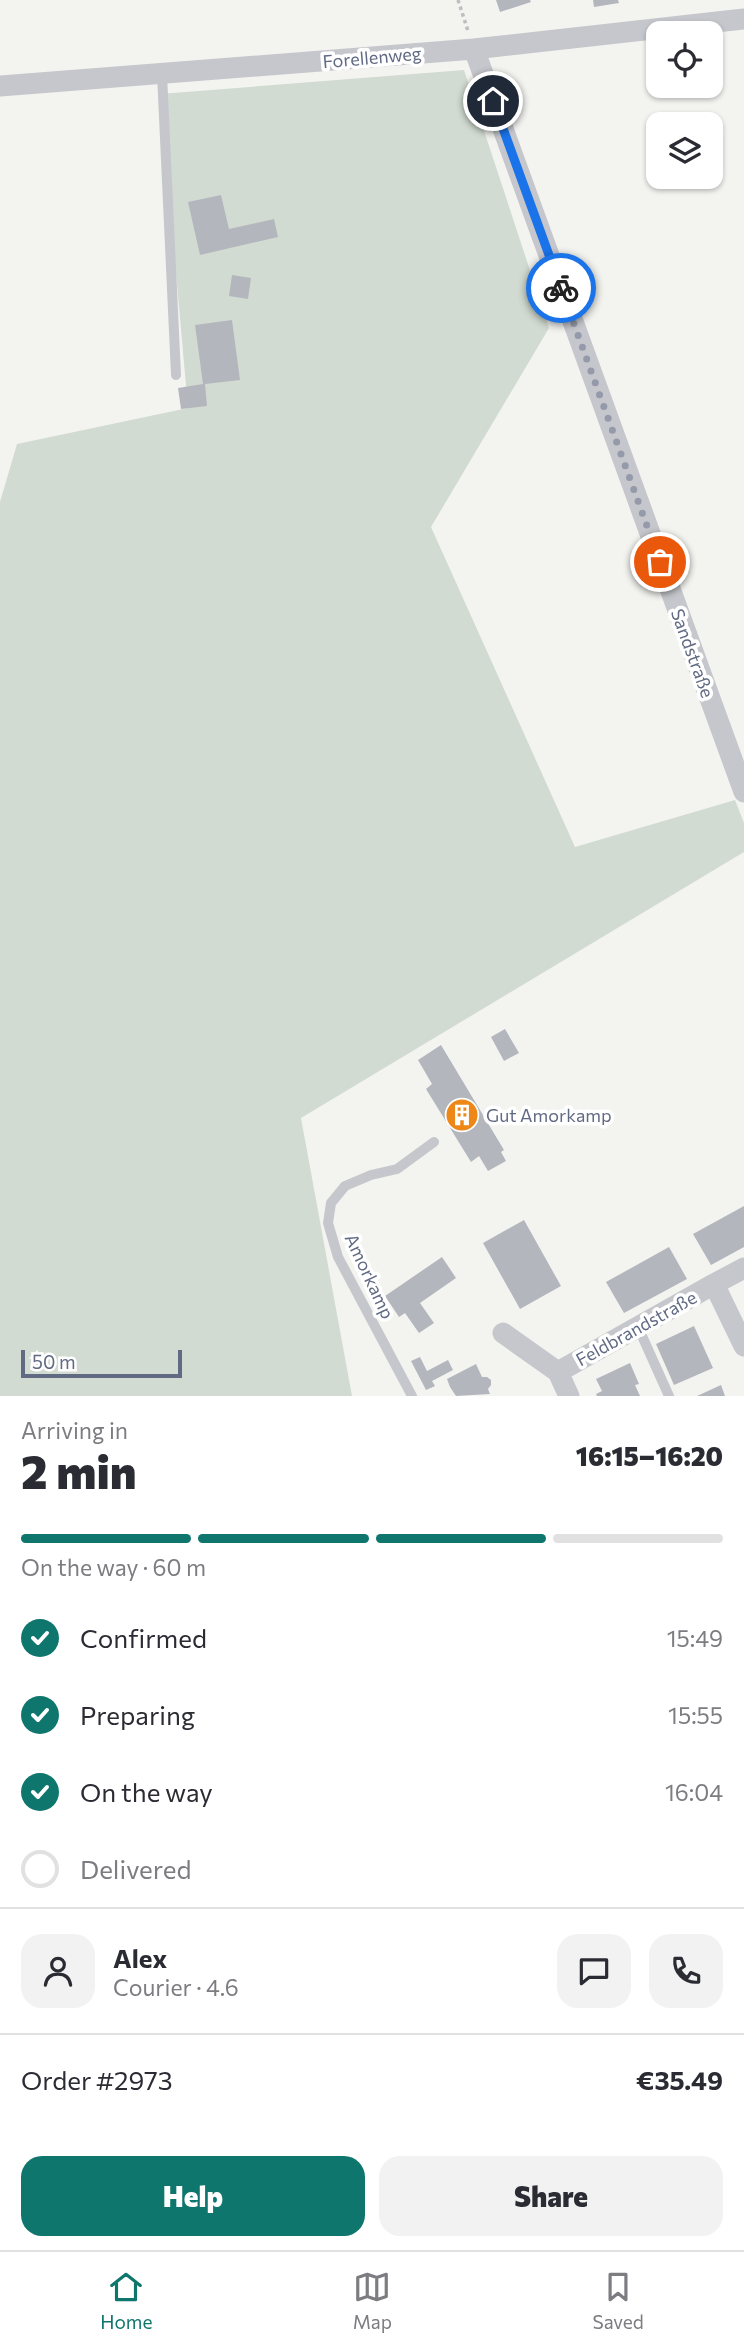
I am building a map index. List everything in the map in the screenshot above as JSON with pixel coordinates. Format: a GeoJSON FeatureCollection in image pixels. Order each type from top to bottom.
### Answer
{"type":"FeatureCollection","features":[{"type":"Feature","properties":{"kind":"street","name":"Forellenweg"},"geometry":{"type":"LineString","coordinates":[[0,86],[474,49],[744,19]]}},
{"type":"Feature","properties":{"kind":"street","name":"Sandstraße"},"geometry":{"type":"LineString","coordinates":[[474,49],[744,792]]}},
{"type":"Feature","properties":{"kind":"street","name":"Feldbrandstraße"},"geometry":{"type":"LineString","coordinates":[[558,1372],[744,1268]]}},
{"type":"Feature","properties":{"kind":"street","name":"Feldbrandstraße"},"geometry":{"type":"LineString","coordinates":[[715,1284],[744,1346]]}},
{"type":"Feature","properties":{"kind":"street","name":"Feldbrandstraße"},"geometry":{"type":"LineString","coordinates":[[503,1333],[558,1372],[569,1396]]}},
{"type":"Feature","properties":{"kind":"lane"},"geometry":{"type":"LineString","coordinates":[[162,74],[176,375]]}},
{"type":"Feature","properties":{"kind":"lane","name":"Amorkamp"},"geometry":{"type":"LineString","coordinates":[[412,1396],[338,1257],[328,1223],[331,1203],[345,1186],[371,1175],[397,1169],[435,1142]]}},
{"type":"Feature","properties":{"kind":"lane"},"geometry":{"type":"LineString","coordinates":[[638,1327],[669,1396]]}},
{"type":"Feature","properties":{"kind":"path"},"geometry":{"type":"LineString","coordinates":[[458,0],[474,49]]}},
{"type":"Feature","properties":{"kind":"shaded area"},"geometry":{"type":"Polygon","coordinates":[[[464,70],[549,328],[431,527],[575,847],[735,800],[744,823],[744,852],[301,1118],[352,1396],[0,1396],[0,502],[17,444],[188,408],[160,94],[464,70]]]}},
{"type":"Feature","properties":{"kind":"building"},"geometry":{"type":"Polygon","coordinates":[[[496,0],[530,0],[531,2],[500,12],[496,0]]]}},
{"type":"Feature","properties":{"kind":"building"},"geometry":{"type":"Polygon","coordinates":[[[593,0],[618,0],[619,3],[594,7],[593,0]]]}},
{"type":"Feature","properties":{"kind":"building"},"geometry":{"type":"Polygon","coordinates":[[[221,195],[229,229],[274,219],[278,237],[200,255],[188,202],[221,195]]]}},
{"type":"Feature","properties":{"kind":"building"},"geometry":{"type":"Polygon","coordinates":[[[232,275],[251,278],[248,299],[229,296],[232,275]]]}},
{"type":"Feature","properties":{"kind":"building"},"geometry":{"type":"Polygon","coordinates":[[[232,320],[240,380],[205,384],[207,406],[181,409],[178,388],[203,384],[195,325],[232,320]]]}},
{"type":"Feature","properties":{"kind":"building"},"geometry":{"type":"Polygon","coordinates":[[[505,1029],[519,1053],[504,1061],[491,1037],[505,1029]]]}},
{"type":"Feature","properties":{"kind":"building","name":"Gut Amorkamp"},"geometry":{"type":"Polygon","coordinates":[[[441,1045],[504,1150],[501,1152],[506,1161],[488,1171],[479,1156],[471,1162],[426,1089],[432,1084],[418,1060],[441,1045]]]}},
{"type":"Feature","properties":{"kind":"building"},"geometry":{"type":"Polygon","coordinates":[[[744,1206],[744,1247],[711,1265],[693,1234],[744,1206]]]}},
{"type":"Feature","properties":{"kind":"building"},"geometry":{"type":"Polygon","coordinates":[[[524,1220],[561,1286],[520,1309],[483,1243],[524,1220]]]}},
{"type":"Feature","properties":{"kind":"building"},"geometry":{"type":"Polygon","coordinates":[[[669,1247],[687,1279],[624,1313],[606,1282],[669,1247]]]}},
{"type":"Feature","properties":{"kind":"building"},"geometry":{"type":"Polygon","coordinates":[[[442,1257],[456,1278],[420,1303],[434,1323],[419,1333],[405,1313],[399,1317],[385,1296],[442,1257]]]}},
{"type":"Feature","properties":{"kind":"building"},"geometry":{"type":"Polygon","coordinates":[[[694,1326],[713,1368],[674,1385],[656,1344],[694,1326]]]}},
{"type":"Feature","properties":{"kind":"building"},"geometry":{"type":"Polygon","coordinates":[[[420,1357],[427,1371],[448,1360],[453,1370],[432,1381],[435,1386],[426,1390],[411,1361],[420,1357]]]}},
{"type":"Feature","properties":{"kind":"building"},"geometry":{"type":"Polygon","coordinates":[[[630,1363],[639,1384],[635,1385],[640,1396],[597,1396],[596,1394],[602,1391],[596,1379],[630,1363]]]}},
{"type":"Feature","properties":{"kind":"building"},"geometry":{"type":"Polygon","coordinates":[[[476,1364],[482,1377],[491,1380],[488,1389],[490,1394],[456,1396],[447,1379],[476,1364]]]}},
{"type":"Feature","properties":{"kind":"building"},"geometry":{"type":"Polygon","coordinates":[[[721,1385],[725,1396],[697,1396],[721,1385]]]}},
{"type":"Feature","properties":{"kind":"way so far"},"geometry":{"type":"LineString","coordinates":[[561,288],[660,562]]}},
{"type":"Feature","properties":{"kind":"place","name":"Gut Amorkamp"},"geometry":{"type":"Point","coordinates":[462,1115]}},
{"type":"Feature","properties":{"kind":"route"},"geometry":{"type":"LineString","coordinates":[[493,101],[561,288]]}}]}
